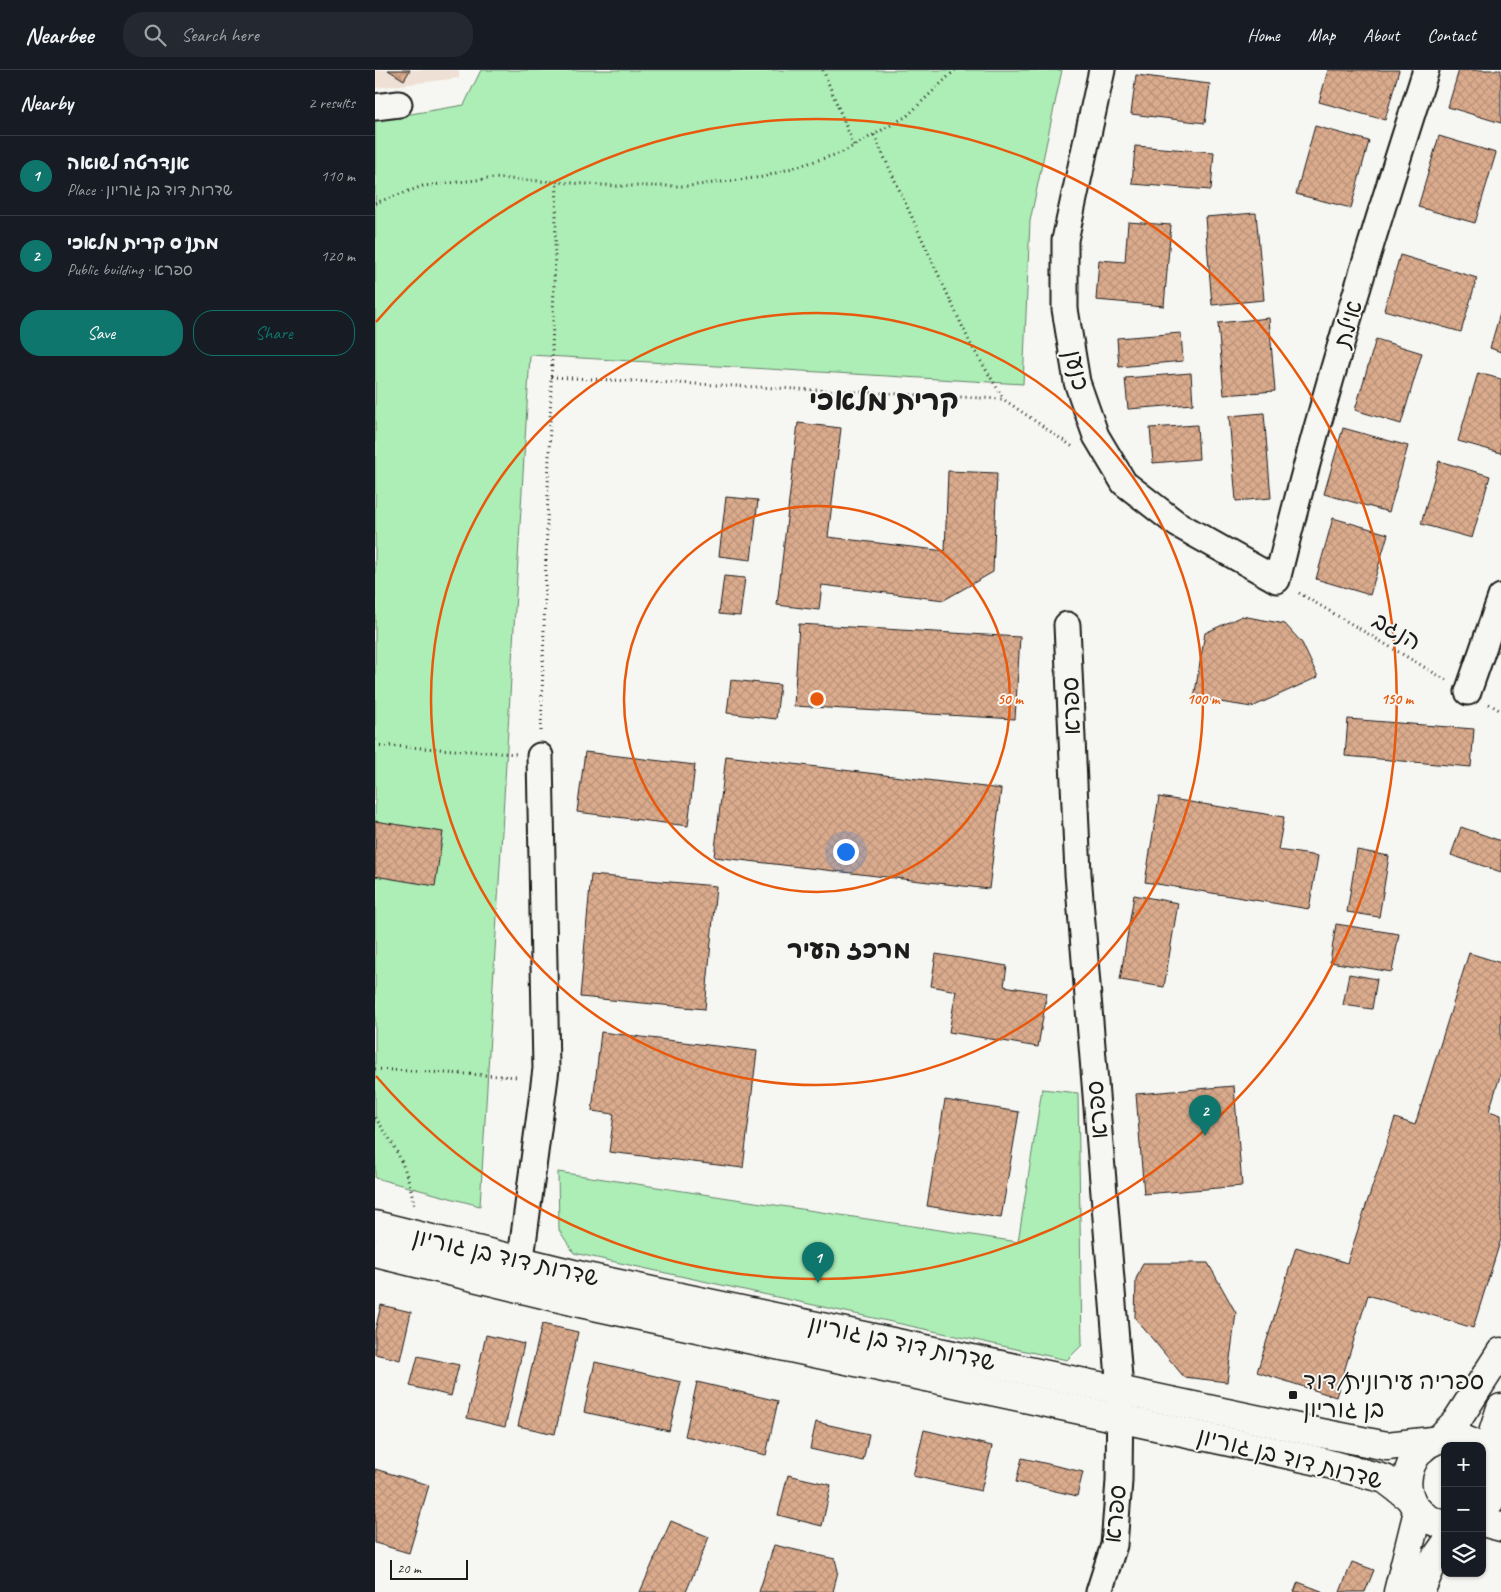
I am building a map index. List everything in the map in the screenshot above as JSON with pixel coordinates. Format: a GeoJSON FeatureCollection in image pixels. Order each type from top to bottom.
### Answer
{"type":"FeatureCollection","features":[{"type":"Feature","properties":{"kind":"street","name":"כנען"},"geometry":{"type":"LineString","coordinates":[[1102,70],[1065,240],[1065,309],[1077,382],[1096,436],[1124,483],[1177,524],[1277,580]]}},
{"type":"Feature","properties":{"kind":"street","name":"אילת"},"geometry":{"type":"LineString","coordinates":[[1277,580],[1295,504],[1376,228],[1426,70]]}},
{"type":"Feature","properties":{"kind":"street"},"geometry":{"type":"LineString","coordinates":[[375,107],[399,104]]}},
{"type":"Feature","properties":{"kind":"street"},"geometry":{"type":"LineString","coordinates":[[1468,692],[1501,597]]}},
{"type":"Feature","properties":{"kind":"street","name":"ספרא"},"geometry":{"type":"LineString","coordinates":[[1067,625],[1078,874],[1120,1390],[1114,1545],[1099,1592]]}},
{"type":"Feature","properties":{"kind":"street"},"geometry":{"type":"LineString","coordinates":[[517,1288],[519,1260],[538,1141],[545,1078],[540,756]]}},
{"type":"Feature","properties":{"kind":"street","name":"שדרות דוד בן גוריון"},"geometry":{"type":"LineString","coordinates":[[375,1225],[413,1236],[586,1277],[1387,1446],[1457,1437],[1489,1464]]}},
{"type":"Feature","properties":{"kind":"street","name":"שדרות דוד בן גוריון"},"geometry":{"type":"LineString","coordinates":[[375,1253],[579,1303],[1010,1393],[1120,1420],[1230,1440],[1354,1470],[1385,1479],[1430,1520],[1441,1524]]}},
{"type":"Feature","properties":{"kind":"street"},"geometry":{"type":"LineString","coordinates":[[1398,1592],[1414,1504],[1407,1485],[1408,1472],[1413,1459],[1421,1449],[1436,1440],[1457,1422],[1501,1352]]}},
{"type":"Feature","properties":{"kind":"street"},"geometry":{"type":"LineString","coordinates":[[1486,1508],[1491,1502],[1495,1490],[1489,1464],[1493,1433],[1501,1408]]}},
{"type":"Feature","properties":{"kind":"street"},"geometry":{"type":"LineString","coordinates":[[1486,1523],[1501,1527]]}},
{"type":"Feature","properties":{"kind":"street"},"geometry":{"type":"LineString","coordinates":[[1420,1592],[1433,1562],[1441,1551]]}},
{"type":"Feature","properties":{"kind":"path"},"geometry":{"type":"LineString","coordinates":[[823,70],[854,146]]}},
{"type":"Feature","properties":{"kind":"path"},"geometry":{"type":"LineString","coordinates":[[375,203],[423,186],[494,178],[618,186],[689,186],[763,177],[841,154],[907,116],[955,70]]}},
{"type":"Feature","properties":{"kind":"path"},"geometry":{"type":"LineString","coordinates":[[873,135],[970,343],[1003,399],[1076,450]]}},
{"type":"Feature","properties":{"kind":"path"},"geometry":{"type":"LineString","coordinates":[[375,745],[540,756],[557,182]]}},
{"type":"Feature","properties":{"kind":"path"},"geometry":{"type":"LineString","coordinates":[[551,377],[1003,399]]}},
{"type":"Feature","properties":{"kind":"path","name":"הנגב"},"geometry":{"type":"LineString","coordinates":[[1277,580],[1501,711]]}},
{"type":"Feature","properties":{"kind":"path"},"geometry":{"type":"LineString","coordinates":[[375,1069],[545,1078]]}},
{"type":"Feature","properties":{"kind":"path"},"geometry":{"type":"LineString","coordinates":[[375,1118],[384,1129],[406,1171],[414,1206],[413,1236]]}},
{"type":"Feature","properties":{"kind":"shaded area"},"geometry":{"type":"Polygon","coordinates":[[[375,70],[459,70],[459,78],[375,88],[375,70]]]}},
{"type":"Feature","properties":{"kind":"green space"},"geometry":{"type":"Polygon","coordinates":[[[481,70],[1062,70],[1030,221],[1023,384],[530,355],[480,1206],[375,1178],[375,120],[464,105],[481,70]]]}},
{"type":"Feature","properties":{"kind":"green space"},"geometry":{"type":"Polygon","coordinates":[[[1042,1089],[1078,1093],[1082,1345],[1067,1360],[574,1253],[559,1230],[558,1172],[1018,1242],[1042,1089]]]}},
{"type":"Feature","properties":{"kind":"building"},"geometry":{"type":"Polygon","coordinates":[[[388,70],[410,70],[404,80],[388,70]]]}},
{"type":"Feature","properties":{"kind":"building"},"geometry":{"type":"Polygon","coordinates":[[[1328,70],[1399,70],[1385,120],[1319,102],[1328,70]]]}},
{"type":"Feature","properties":{"kind":"building"},"geometry":{"type":"Polygon","coordinates":[[[1459,70],[1501,70],[1501,123],[1448,107],[1459,70]]]}},
{"type":"Feature","properties":{"kind":"building"},"geometry":{"type":"Polygon","coordinates":[[[1136,75],[1210,84],[1205,123],[1131,114],[1136,75]]]}},
{"type":"Feature","properties":{"kind":"building"},"geometry":{"type":"Polygon","coordinates":[[[1315,126],[1369,141],[1351,208],[1296,194],[1315,126]]]}},
{"type":"Feature","properties":{"kind":"building"},"geometry":{"type":"Polygon","coordinates":[[[1439,136],[1496,153],[1475,223],[1418,207],[1439,136]]]}},
{"type":"Feature","properties":{"kind":"building"},"geometry":{"type":"Polygon","coordinates":[[[1135,146],[1214,152],[1211,190],[1132,184],[1135,146]]]}},
{"type":"Feature","properties":{"kind":"building"},"geometry":{"type":"Polygon","coordinates":[[[1256,213],[1264,300],[1212,305],[1205,217],[1256,213]]]}},
{"type":"Feature","properties":{"kind":"building"},"geometry":{"type":"Polygon","coordinates":[[[1128,222],[1171,225],[1164,306],[1096,300],[1099,260],[1125,262],[1128,222]]]}},
{"type":"Feature","properties":{"kind":"building"},"geometry":{"type":"Polygon","coordinates":[[[1400,255],[1477,278],[1461,332],[1384,310],[1400,255]]]}},
{"type":"Feature","properties":{"kind":"building"},"geometry":{"type":"Polygon","coordinates":[[[1501,310],[1501,352],[1490,348],[1501,310]]]}},
{"type":"Feature","properties":{"kind":"building"},"geometry":{"type":"Polygon","coordinates":[[[1269,318],[1275,391],[1224,395],[1218,323],[1269,318]]]}},
{"type":"Feature","properties":{"kind":"building"},"geometry":{"type":"Polygon","coordinates":[[[1181,333],[1183,361],[1119,367],[1117,338],[1181,333]]]}},
{"type":"Feature","properties":{"kind":"building"},"geometry":{"type":"Polygon","coordinates":[[[1376,339],[1422,353],[1401,424],[1355,410],[1376,339]]]}},
{"type":"Feature","properties":{"kind":"building"},"geometry":{"type":"Polygon","coordinates":[[[1191,373],[1193,404],[1128,409],[1125,378],[1191,373]]]}},
{"type":"Feature","properties":{"kind":"building"},"geometry":{"type":"Polygon","coordinates":[[[1478,373],[1501,379],[1501,453],[1458,441],[1478,373]]]}},
{"type":"Feature","properties":{"kind":"building"},"geometry":{"type":"Polygon","coordinates":[[[1264,413],[1271,498],[1236,501],[1229,416],[1264,413]]]}},
{"type":"Feature","properties":{"kind":"building"},"geometry":{"type":"Polygon","coordinates":[[[798,423],[841,428],[828,537],[945,551],[948,471],[997,473],[993,572],[944,600],[822,585],[819,610],[777,605],[798,423]]]}},
{"type":"Feature","properties":{"kind":"building"},"geometry":{"type":"Polygon","coordinates":[[[1197,425],[1199,459],[1153,463],[1150,428],[1197,425]]]}},
{"type":"Feature","properties":{"kind":"building"},"geometry":{"type":"Polygon","coordinates":[[[1343,428],[1408,446],[1389,512],[1324,494],[1343,428]]]}},
{"type":"Feature","properties":{"kind":"building"},"geometry":{"type":"Polygon","coordinates":[[[1439,461],[1490,476],[1472,538],[1421,524],[1439,461]]]}},
{"type":"Feature","properties":{"kind":"building"},"geometry":{"type":"Polygon","coordinates":[[[726,497],[758,500],[751,560],[719,556],[726,497]]]}},
{"type":"Feature","properties":{"kind":"building"},"geometry":{"type":"Polygon","coordinates":[[[1333,518],[1388,534],[1370,595],[1316,579],[1333,518]]]}},
{"type":"Feature","properties":{"kind":"building"},"geometry":{"type":"Polygon","coordinates":[[[724,576],[745,578],[740,616],[719,614],[724,576]]]}},
{"type":"Feature","properties":{"kind":"building"},"geometry":{"type":"Polygon","coordinates":[[[1242,616],[1285,624],[1302,643],[1318,677],[1252,707],[1194,698],[1205,633],[1242,616]]]}},
{"type":"Feature","properties":{"kind":"building"},"geometry":{"type":"Polygon","coordinates":[[[799,624],[1020,637],[1015,719],[794,706],[799,624]]]}},
{"type":"Feature","properties":{"kind":"building"},"geometry":{"type":"Polygon","coordinates":[[[731,680],[780,685],[776,719],[727,713],[731,680]]]}},
{"type":"Feature","properties":{"kind":"building"},"geometry":{"type":"Polygon","coordinates":[[[1348,719],[1474,729],[1471,767],[1345,756],[1348,719]]]}},
{"type":"Feature","properties":{"kind":"building"},"geometry":{"type":"Polygon","coordinates":[[[585,752],[695,765],[688,826],[577,812],[585,752]]]}},
{"type":"Feature","properties":{"kind":"building"},"geometry":{"type":"Polygon","coordinates":[[[726,756],[1001,789],[989,889],[714,857],[726,756]]]}},
{"type":"Feature","properties":{"kind":"building"},"geometry":{"type":"Polygon","coordinates":[[[1159,797],[1284,817],[1278,850],[1318,856],[1309,909],[1145,882],[1159,797]]]}},
{"type":"Feature","properties":{"kind":"building"},"geometry":{"type":"Polygon","coordinates":[[[375,821],[443,832],[435,886],[375,876],[375,821]]]}},
{"type":"Feature","properties":{"kind":"building"},"geometry":{"type":"Polygon","coordinates":[[[1461,827],[1501,841],[1501,872],[1451,855],[1461,827]]]}},
{"type":"Feature","properties":{"kind":"building"},"geometry":{"type":"Polygon","coordinates":[[[1357,850],[1389,856],[1379,917],[1347,912],[1357,850]]]}},
{"type":"Feature","properties":{"kind":"building"},"geometry":{"type":"Polygon","coordinates":[[[591,875],[716,886],[705,1009],[580,997],[591,875]]]}},
{"type":"Feature","properties":{"kind":"building"},"geometry":{"type":"Polygon","coordinates":[[[1134,895],[1178,903],[1164,987],[1120,980],[1134,895]]]}},
{"type":"Feature","properties":{"kind":"building"},"geometry":{"type":"Polygon","coordinates":[[[1336,924],[1399,934],[1392,972],[1330,962],[1336,924]]]}},
{"type":"Feature","properties":{"kind":"building"},"geometry":{"type":"Polygon","coordinates":[[[1469,953],[1501,963],[1501,1073],[1489,1111],[1501,1115],[1501,1239],[1473,1328],[1368,1295],[1336,1397],[1257,1372],[1296,1247],[1347,1263],[1395,1118],[1415,1125],[1469,953]]]}},
{"type":"Feature","properties":{"kind":"building"},"geometry":{"type":"Polygon","coordinates":[[[936,954],[1007,966],[1004,986],[1047,993],[1038,1047],[949,1032],[956,991],[931,986],[936,954]]]}},
{"type":"Feature","properties":{"kind":"building"},"geometry":{"type":"Polygon","coordinates":[[[1349,974],[1377,979],[1372,1009],[1343,1005],[1349,974]]]}},
{"type":"Feature","properties":{"kind":"building"},"geometry":{"type":"Polygon","coordinates":[[[601,1032],[757,1051],[743,1168],[609,1152],[614,1114],[592,1111],[601,1032]]]}},
{"type":"Feature","properties":{"kind":"building"},"geometry":{"type":"Polygon","coordinates":[[[1234,1086],[1242,1186],[1144,1194],[1136,1094],[1234,1086]]]}},
{"type":"Feature","properties":{"kind":"building"},"geometry":{"type":"Polygon","coordinates":[[[945,1100],[1019,1112],[1001,1218],[927,1206],[945,1100]]]}},
{"type":"Feature","properties":{"kind":"building"},"geometry":{"type":"Polygon","coordinates":[[[1143,1263],[1208,1263],[1236,1313],[1227,1382],[1184,1377],[1135,1318],[1136,1279],[1143,1263]]]}},
{"type":"Feature","properties":{"kind":"building"},"geometry":{"type":"Polygon","coordinates":[[[381,1305],[411,1312],[400,1360],[375,1354],[375,1331],[381,1305]]]}},
{"type":"Feature","properties":{"kind":"building"},"geometry":{"type":"Polygon","coordinates":[[[542,1324],[578,1332],[555,1434],[518,1426],[542,1324]]]}},
{"type":"Feature","properties":{"kind":"building"},"geometry":{"type":"Polygon","coordinates":[[[486,1335],[524,1344],[505,1427],[467,1418],[486,1335]]]}},
{"type":"Feature","properties":{"kind":"building"},"geometry":{"type":"Polygon","coordinates":[[[418,1356],[459,1365],[451,1396],[410,1386],[418,1356]]]}},
{"type":"Feature","properties":{"kind":"building"},"geometry":{"type":"Polygon","coordinates":[[[595,1362],[681,1382],[669,1431],[584,1412],[595,1362]]]}},
{"type":"Feature","properties":{"kind":"building"},"geometry":{"type":"Polygon","coordinates":[[[697,1382],[778,1401],[766,1455],[685,1436],[697,1382]]]}},
{"type":"Feature","properties":{"kind":"building"},"geometry":{"type":"Polygon","coordinates":[[[816,1422],[869,1434],[863,1461],[810,1449],[816,1422]]]}},
{"type":"Feature","properties":{"kind":"building"},"geometry":{"type":"Polygon","coordinates":[[[924,1430],[992,1446],[981,1491],[913,1476],[924,1430]]]}},
{"type":"Feature","properties":{"kind":"building"},"geometry":{"type":"Polygon","coordinates":[[[1022,1458],[1083,1472],[1077,1496],[1016,1482],[1022,1458]]]}},
{"type":"Feature","properties":{"kind":"building"},"geometry":{"type":"Polygon","coordinates":[[[375,1469],[429,1485],[409,1553],[375,1543],[375,1469]]]}},
{"type":"Feature","properties":{"kind":"building"},"geometry":{"type":"Polygon","coordinates":[[[788,1475],[831,1485],[822,1526],[778,1515],[788,1475]]]}},
{"type":"Feature","properties":{"kind":"building"},"geometry":{"type":"Polygon","coordinates":[[[671,1521],[709,1537],[686,1592],[640,1592],[671,1521]]]}},
{"type":"Feature","properties":{"kind":"building"},"geometry":{"type":"Polygon","coordinates":[[[774,1545],[835,1559],[838,1571],[833,1592],[759,1592],[774,1545]]]}},
{"type":"Feature","properties":{"kind":"building"},"geometry":{"type":"Polygon","coordinates":[[[1352,1562],[1374,1570],[1365,1592],[1340,1592],[1352,1562]]]}},
{"type":"Feature","properties":{"kind":"building"},"geometry":{"type":"Polygon","coordinates":[[[1298,1582],[1324,1592],[1294,1592],[1298,1582]]]}},
{"type":"Feature","properties":{"kind":"place","name":"מתנ\"ס קרית מלאכי"},"geometry":{"type":"Point","coordinates":[1205,1136]}},
{"type":"Feature","properties":{"kind":"place","name":"אנדרטה לשואה"},"geometry":{"type":"Point","coordinates":[818,1283]}},
{"type":"Feature","properties":{"kind":"place","name":"ספריה עירונית/דוד בן גוריון"},"geometry":{"type":"Point","coordinates":[1293,1395]}},
{"type":"Feature","properties":{"kind":"district","name":"קרית מלאכי"},"geometry":{"type":"Point","coordinates":[884,400]}},
{"type":"Feature","properties":{"kind":"district","name":"מרכז העיר"},"geometry":{"type":"Point","coordinates":[849,950]}}]}
